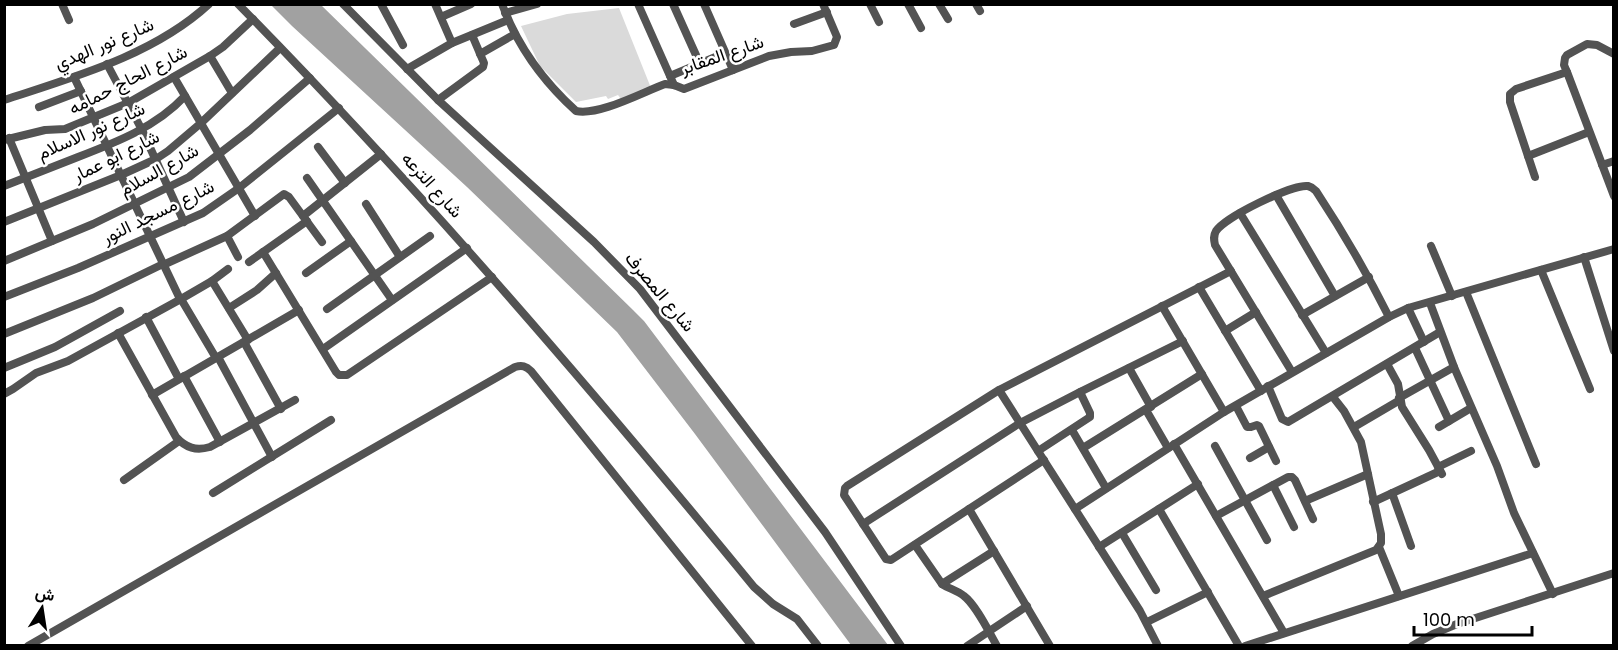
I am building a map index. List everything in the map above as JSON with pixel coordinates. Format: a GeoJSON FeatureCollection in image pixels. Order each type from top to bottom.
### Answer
{"type":"FeatureCollection","features":[{"type":"Feature","properties":{"kind":"street"},"geometry":{"type":"LineString","coordinates":[[62,4],[69,20]]}},
{"type":"Feature","properties":{"kind":"street","name":"شارع نور الهدي"},"geometry":{"type":"LineString","coordinates":[[4,100],[107,64],[174,31],[209,4]]}},
{"type":"Feature","properties":{"kind":"street","name":"شارع الترعه"},"geometry":{"type":"LineString","coordinates":[[238,4],[339,108],[467,248],[754,587],[773,604],[797,619],[818,645]]}},
{"type":"Feature","properties":{"kind":"street","name":"شارع المصرف"},"geometry":{"type":"LineString","coordinates":[[343,4],[438,100],[594,242],[640,289],[825,532],[901,645]]}},
{"type":"Feature","properties":{"kind":"street"},"geometry":{"type":"LineString","coordinates":[[381,4],[403,45]]}},
{"type":"Feature","properties":{"kind":"street"},"geometry":{"type":"LineString","coordinates":[[435,4],[452,43]]}},
{"type":"Feature","properties":{"kind":"street"},"geometry":{"type":"LineString","coordinates":[[441,17],[471,4]]}},
{"type":"Feature","properties":{"kind":"street"},"geometry":{"type":"LineString","coordinates":[[407,69],[452,43],[472,35],[505,13],[537,4]]}},
{"type":"Feature","properties":{"kind":"street"},"geometry":{"type":"LineString","coordinates":[[638,4],[672,80],[725,53]]}},
{"type":"Feature","properties":{"kind":"street"},"geometry":{"type":"LineString","coordinates":[[673,4],[700,64]]}},
{"type":"Feature","properties":{"kind":"street"},"geometry":{"type":"LineString","coordinates":[[704,4],[733,70]]}},
{"type":"Feature","properties":{"kind":"street"},"geometry":{"type":"LineString","coordinates":[[870,4],[879,22]]}},
{"type":"Feature","properties":{"kind":"street"},"geometry":{"type":"LineString","coordinates":[[908,4],[921,28]]}},
{"type":"Feature","properties":{"kind":"street"},"geometry":{"type":"LineString","coordinates":[[939,4],[948,19]]}},
{"type":"Feature","properties":{"kind":"street"},"geometry":{"type":"LineString","coordinates":[[794,24],[825,8]]}},
{"type":"Feature","properties":{"kind":"street","name":"شارع المقابر"},"geometry":{"type":"LineString","coordinates":[[505,13],[514,34],[536,67],[576,111],[587,112],[617,103],[672,80],[684,88],[769,56],[813,51],[834,45],[837,37],[825,8]]}},
{"type":"Feature","properties":{"kind":"street","name":"شارع الحاج حمامه"},"geometry":{"type":"LineString","coordinates":[[7,139],[45,130],[65,129],[128,103],[210,56],[253,19]]}},
{"type":"Feature","properties":{"kind":"street"},"geometry":{"type":"LineString","coordinates":[[480,54],[514,34]]}},
{"type":"Feature","properties":{"kind":"street"},"geometry":{"type":"LineString","coordinates":[[438,100],[483,67],[484,63],[472,35]]}},
{"type":"Feature","properties":{"kind":"street"},"geometry":{"type":"LineString","coordinates":[[1614,54],[1597,45],[1587,44],[1567,55],[1564,61],[1614,196]]}},
{"type":"Feature","properties":{"kind":"street","name":"شارع ابو عمار"},"geometry":{"type":"LineString","coordinates":[[4,222],[38,210],[156,159],[201,123],[280,48]]}},
{"type":"Feature","properties":{"kind":"street"},"geometry":{"type":"LineString","coordinates":[[210,56],[232,93]]}},
{"type":"Feature","properties":{"kind":"street"},"geometry":{"type":"LineString","coordinates":[[107,64],[142,130],[184,222]]}},
{"type":"Feature","properties":{"kind":"street"},"geometry":{"type":"LineString","coordinates":[[1535,177],[1510,102],[1510,94],[1516,89],[1567,72]]}},
{"type":"Feature","properties":{"kind":"street"},"geometry":{"type":"LineString","coordinates":[[74,77],[180,299],[217,357],[272,457]]}},
{"type":"Feature","properties":{"kind":"street"},"geometry":{"type":"LineString","coordinates":[[174,77],[255,216]]}},
{"type":"Feature","properties":{"kind":"street","name":"شارع السلام"},"geometry":{"type":"LineString","coordinates":[[4,261],[52,242],[189,177],[280,105],[310,78]]}},
{"type":"Feature","properties":{"kind":"street"},"geometry":{"type":"LineString","coordinates":[[39,107],[81,91]]}},
{"type":"Feature","properties":{"kind":"street","name":"شارع نور الاسلام"},"geometry":{"type":"LineString","coordinates":[[4,186],[142,130],[165,115],[185,96]]}},
{"type":"Feature","properties":{"kind":"street","name":"شارع مسجد النور"},"geometry":{"type":"LineString","coordinates":[[4,297],[78,268],[203,213],[223,201],[339,108]]}},
{"type":"Feature","properties":{"kind":"street"},"geometry":{"type":"LineString","coordinates":[[1528,156],[1589,132]]}},
{"type":"Feature","properties":{"kind":"street"},"geometry":{"type":"LineString","coordinates":[[7,139],[52,242]]}},
{"type":"Feature","properties":{"kind":"street"},"geometry":{"type":"LineString","coordinates":[[318,147],[345,183]]}},
{"type":"Feature","properties":{"kind":"street"},"geometry":{"type":"LineString","coordinates":[[249,262],[305,219],[323,200],[381,154]]}},
{"type":"Feature","properties":{"kind":"street"},"geometry":{"type":"LineString","coordinates":[[1602,165],[1614,162]]}},
{"type":"Feature","properties":{"kind":"street"},"geometry":{"type":"LineString","coordinates":[[307,178],[392,300]]}},
{"type":"Feature","properties":{"kind":"street"},"geometry":{"type":"LineString","coordinates":[[1292,372],[1215,245],[1215,232],[1240,213],[1276,195],[1307,186],[1312,187],[1344,234],[1389,317]]}},
{"type":"Feature","properties":{"kind":"street"},"geometry":{"type":"LineString","coordinates":[[4,333],[85,302],[227,236],[282,195],[286,194],[322,242]]}},
{"type":"Feature","properties":{"kind":"street"},"geometry":{"type":"LineString","coordinates":[[1276,195],[1335,296]]}},
{"type":"Feature","properties":{"kind":"street"},"geometry":{"type":"LineString","coordinates":[[366,204],[400,257]]}},
{"type":"Feature","properties":{"kind":"street"},"geometry":{"type":"LineString","coordinates":[[1240,213],[1326,353]]}},
{"type":"Feature","properties":{"kind":"street"},"geometry":{"type":"LineString","coordinates":[[227,236],[238,257]]}},
{"type":"Feature","properties":{"kind":"street"},"geometry":{"type":"LineString","coordinates":[[327,309],[430,236]]}},
{"type":"Feature","properties":{"kind":"street"},"geometry":{"type":"LineString","coordinates":[[306,273],[351,241]]}},
{"type":"Feature","properties":{"kind":"street"},"geometry":{"type":"LineString","coordinates":[[1431,246],[1452,296]]}},
{"type":"Feature","properties":{"kind":"street"},"geometry":{"type":"LineString","coordinates":[[323,349],[467,248]]}},
{"type":"Feature","properties":{"kind":"street"},"geometry":{"type":"LineString","coordinates":[[1075,509],[1224,412],[1389,317],[1408,309],[1614,249]]}},
{"type":"Feature","properties":{"kind":"street"},"geometry":{"type":"LineString","coordinates":[[263,252],[339,375],[347,375],[492,277]]}},
{"type":"Feature","properties":{"kind":"street"},"geometry":{"type":"LineString","coordinates":[[1584,258],[1614,351]]}},
{"type":"Feature","properties":{"kind":"street"},"geometry":{"type":"LineString","coordinates":[[4,393],[36,374],[68,361],[180,299],[228,269]]}},
{"type":"Feature","properties":{"kind":"street"},"geometry":{"type":"LineString","coordinates":[[1541,270],[1590,389]]}},
{"type":"Feature","properties":{"kind":"street"},"geometry":{"type":"LineString","coordinates":[[1044,460],[892,560],[887,560],[844,495],[845,488],[999,390],[1231,271]]}},
{"type":"Feature","properties":{"kind":"street"},"geometry":{"type":"LineString","coordinates":[[229,308],[257,290],[276,273]]}},
{"type":"Feature","properties":{"kind":"street"},"geometry":{"type":"LineString","coordinates":[[1302,315],[1369,277]]}},
{"type":"Feature","properties":{"kind":"street"},"geometry":{"type":"LineString","coordinates":[[212,281],[229,308],[281,409]]}},
{"type":"Feature","properties":{"kind":"street"},"geometry":{"type":"LineString","coordinates":[[1199,287],[1285,422],[1292,421],[1440,332]]}},
{"type":"Feature","properties":{"kind":"street"},"geometry":{"type":"LineString","coordinates":[[1466,292],[1536,464]]}},
{"type":"Feature","properties":{"kind":"street"},"geometry":{"type":"LineString","coordinates":[[1430,303],[1514,513],[1553,594]]}},
{"type":"Feature","properties":{"kind":"street"},"geometry":{"type":"LineString","coordinates":[[1162,306],[1224,412]]}},
{"type":"Feature","properties":{"kind":"street"},"geometry":{"type":"LineString","coordinates":[[1408,309],[1425,342]]}},
{"type":"Feature","properties":{"kind":"street"},"geometry":{"type":"LineString","coordinates":[[152,395],[299,310]]}},
{"type":"Feature","properties":{"kind":"street"},"geometry":{"type":"LineString","coordinates":[[4,368],[55,347],[120,311]]}},
{"type":"Feature","properties":{"kind":"street"},"geometry":{"type":"LineString","coordinates":[[1225,331],[1256,312]]}},
{"type":"Feature","properties":{"kind":"street"},"geometry":{"type":"LineString","coordinates":[[146,317],[220,442]]}},
{"type":"Feature","properties":{"kind":"street"},"geometry":{"type":"LineString","coordinates":[[118,333],[179,441],[187,447],[203,450],[296,400]]}},
{"type":"Feature","properties":{"kind":"street"},"geometry":{"type":"LineString","coordinates":[[863,524],[1020,423],[1183,341]]}},
{"type":"Feature","properties":{"kind":"street"},"geometry":{"type":"LineString","coordinates":[[1415,348],[1449,421]]}},
{"type":"Feature","properties":{"kind":"street"},"geometry":{"type":"LineString","coordinates":[[1387,364],[1398,384],[1402,406],[1430,450],[1440,471]]}},
{"type":"Feature","properties":{"kind":"street"},"geometry":{"type":"LineString","coordinates":[[28,645],[408,427],[521,365],[531,371],[752,645]]}},
{"type":"Feature","properties":{"kind":"street"},"geometry":{"type":"LineString","coordinates":[[1354,427],[1454,367]]}},
{"type":"Feature","properties":{"kind":"street"},"geometry":{"type":"LineString","coordinates":[[1129,368],[1148,408],[1198,484],[1284,633]]}},
{"type":"Feature","properties":{"kind":"street"},"geometry":{"type":"LineString","coordinates":[[1083,448],[1202,374]]}},
{"type":"Feature","properties":{"kind":"street"},"geometry":{"type":"LineString","coordinates":[[999,390],[1147,622],[1158,645]]}},
{"type":"Feature","properties":{"kind":"street"},"geometry":{"type":"LineString","coordinates":[[1038,451],[1090,417],[1080,392]]}},
{"type":"Feature","properties":{"kind":"street"},"geometry":{"type":"LineString","coordinates":[[1263,596],[1376,550],[1381,543],[1361,442],[1354,427],[1333,397]]}},
{"type":"Feature","properties":{"kind":"street"},"geometry":{"type":"LineString","coordinates":[[1236,406],[1247,427],[1259,426],[1276,462]]}},
{"type":"Feature","properties":{"kind":"street"},"geometry":{"type":"LineString","coordinates":[[1439,427],[1471,408]]}},
{"type":"Feature","properties":{"kind":"street"},"geometry":{"type":"LineString","coordinates":[[213,493],[332,420]]}},
{"type":"Feature","properties":{"kind":"street"},"geometry":{"type":"LineString","coordinates":[[1072,429],[1106,488]]}},
{"type":"Feature","properties":{"kind":"street"},"geometry":{"type":"LineString","coordinates":[[124,480],[179,441]]}},
{"type":"Feature","properties":{"kind":"street"},"geometry":{"type":"LineString","coordinates":[[1215,446],[1267,540]]}},
{"type":"Feature","properties":{"kind":"street"},"geometry":{"type":"LineString","coordinates":[[1250,458],[1269,447]]}},
{"type":"Feature","properties":{"kind":"street"},"geometry":{"type":"LineString","coordinates":[[1373,502],[1440,471],[1471,451]]}},
{"type":"Feature","properties":{"kind":"street"},"geometry":{"type":"LineString","coordinates":[[1305,501],[1368,474]]}},
{"type":"Feature","properties":{"kind":"street"},"geometry":{"type":"LineString","coordinates":[[1216,516],[1288,477],[1292,477],[1313,519]]}},
{"type":"Feature","properties":{"kind":"street"},"geometry":{"type":"LineString","coordinates":[[1099,548],[1198,484]]}},
{"type":"Feature","properties":{"kind":"street"},"geometry":{"type":"LineString","coordinates":[[1273,485],[1294,527]]}},
{"type":"Feature","properties":{"kind":"street"},"geometry":{"type":"LineString","coordinates":[[1392,493],[1411,546]]}},
{"type":"Feature","properties":{"kind":"street"},"geometry":{"type":"LineString","coordinates":[[969,509],[1050,645]]}},
{"type":"Feature","properties":{"kind":"street"},"geometry":{"type":"LineString","coordinates":[[1159,509],[1239,645]]}},
{"type":"Feature","properties":{"kind":"street"},"geometry":{"type":"LineString","coordinates":[[1122,533],[1156,590]]}},
{"type":"Feature","properties":{"kind":"street"},"geometry":{"type":"LineString","coordinates":[[915,545],[942,584],[966,598],[997,645]]}},
{"type":"Feature","properties":{"kind":"street"},"geometry":{"type":"LineString","coordinates":[[1379,547],[1399,596]]}},
{"type":"Feature","properties":{"kind":"street"},"geometry":{"type":"LineString","coordinates":[[942,584],[994,551]]}},
{"type":"Feature","properties":{"kind":"street"},"geometry":{"type":"LineString","coordinates":[[1245,645],[1533,553]]}},
{"type":"Feature","properties":{"kind":"street"},"geometry":{"type":"LineString","coordinates":[[1412,645],[1457,624],[1614,573]]}},
{"type":"Feature","properties":{"kind":"street"},"geometry":{"type":"LineString","coordinates":[[1147,622],[1208,592]]}},
{"type":"Feature","properties":{"kind":"street"},"geometry":{"type":"LineString","coordinates":[[967,645],[1027,606]]}},
{"type":"Feature","properties":{"kind":"shaded area"},"geometry":{"type":"Polygon","coordinates":[[[271,5],[321,5],[644,321],[888,645],[851,645],[617,332],[467,187],[271,5]]]}},
{"type":"Feature","properties":{"kind":"shaded area"},"geometry":{"type":"Polygon","coordinates":[[[619,8],[651,88],[621,99],[618,95],[608,99],[606,96],[576,102],[540,66],[521,26],[567,14],[619,8]]]}}]}
